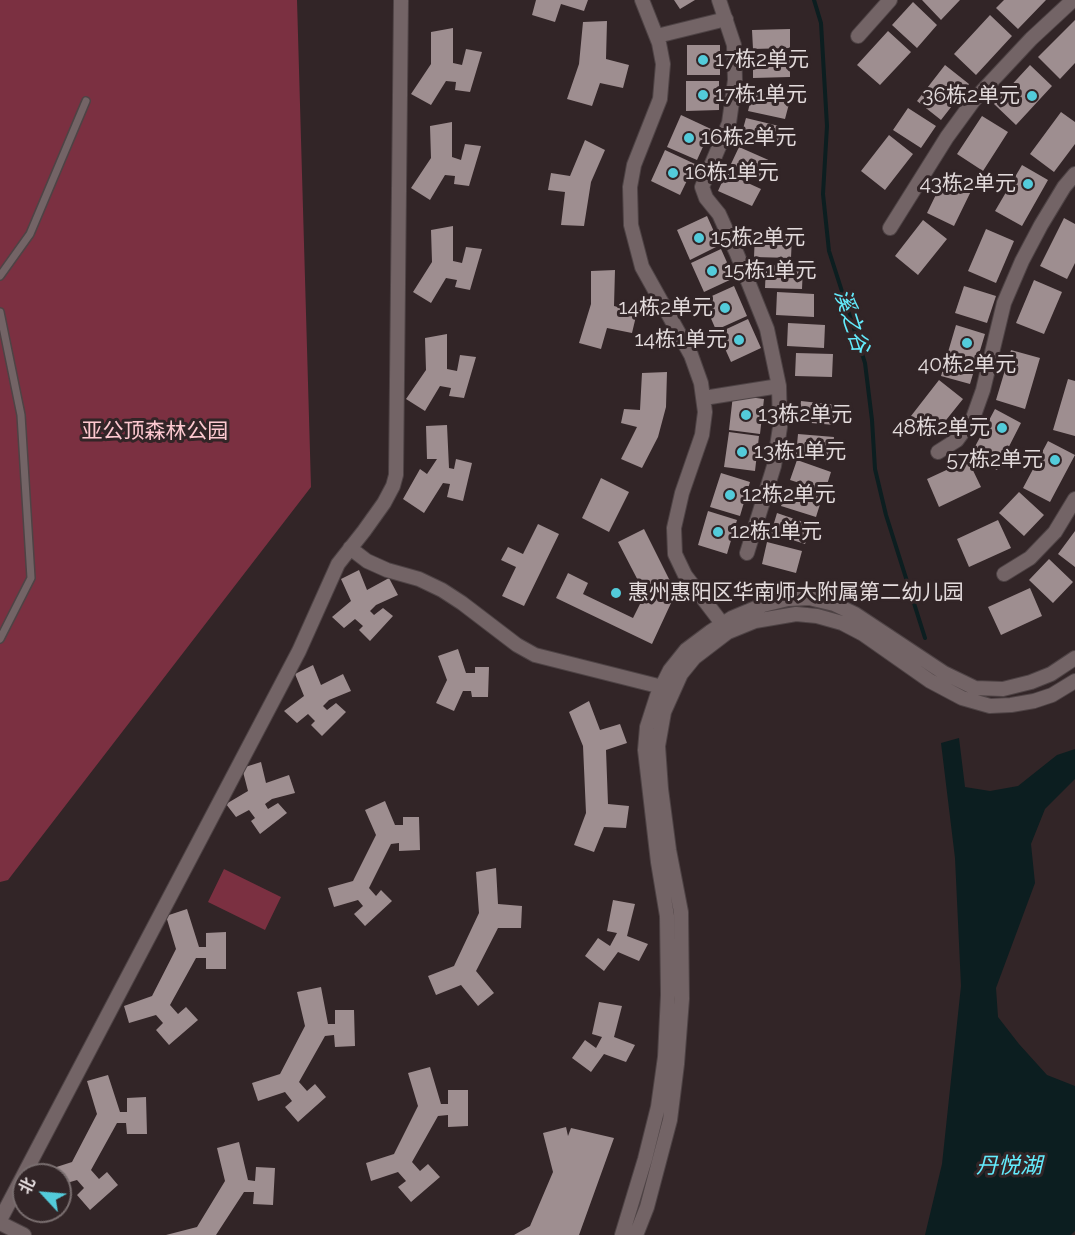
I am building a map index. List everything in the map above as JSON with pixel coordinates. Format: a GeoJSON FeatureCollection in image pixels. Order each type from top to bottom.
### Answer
{"type":"FeatureCollection","features":[{"type":"Feature","properties":{"kind":"street"},"geometry":{"type":"LineString","coordinates":[[24,1235],[0,1222],[294,662],[338,564],[384,503],[396,475],[401,0]]}},
{"type":"Feature","properties":{"kind":"street"},"geometry":{"type":"LineString","coordinates":[[642,0],[657,36],[663,64],[660,99],[634,165],[630,187],[631,225],[642,267],[691,355],[701,383],[705,412],[702,435],[682,493],[674,528],[675,554],[690,583],[725,628]]}},
{"type":"Feature","properties":{"kind":"street"},"geometry":{"type":"LineString","coordinates":[[719,0],[734,45],[735,80],[729,123],[702,187],[706,198],[719,214],[733,244],[767,329],[779,386],[780,427],[774,466],[747,553]]}},
{"type":"Feature","properties":{"kind":"street"},"geometry":{"type":"LineString","coordinates":[[858,36],[890,0]]}},
{"type":"Feature","properties":{"kind":"street"},"geometry":{"type":"LineString","coordinates":[[890,228],[947,137],[974,100],[1031,39],[1073,0]]}},
{"type":"Feature","properties":{"kind":"street"},"geometry":{"type":"LineString","coordinates":[[657,36],[726,19]]}},
{"type":"Feature","properties":{"kind":"street"},"geometry":{"type":"LineString","coordinates":[[938,452],[957,440],[973,418],[983,390],[1004,303],[1041,225],[1064,187],[1075,174]]}},
{"type":"Feature","properties":{"kind":"street"},"geometry":{"type":"LineString","coordinates":[[704,398],[779,386]]}},
{"type":"Feature","properties":{"kind":"street"},"geometry":{"type":"LineString","coordinates":[[1004,574],[1030,558],[1055,532],[1075,499]]}},
{"type":"Feature","properties":{"kind":"street"},"geometry":{"type":"LineString","coordinates":[[350,548],[367,561],[387,570],[419,579],[442,590],[516,645],[535,656],[668,689]]}},
{"type":"Feature","properties":{"kind":"street"},"geometry":{"type":"LineString","coordinates":[[636,1235],[647,1207],[670,1120],[682,999],[681,912],[669,850],[658,746],[670,670],[686,650],[763,605],[788,599],[809,598],[834,604],[855,614],[944,673],[975,688],[1003,689],[1032,682],[1051,674],[1075,658]]}},
{"type":"Feature","properties":{"kind":"street"},"geometry":{"type":"LineString","coordinates":[[725,628],[776,616],[796,614],[817,616],[834,621],[862,634],[930,681],[962,698],[990,706],[1034,701],[1052,695],[1075,681]]}},
{"type":"Feature","properties":{"kind":"street"},"geometry":{"type":"LineString","coordinates":[[622,1235],[656,1118],[665,1057],[668,995],[667,916],[645,750],[647,726],[668,689]]}},
{"type":"Feature","properties":{"kind":"lane"},"geometry":{"type":"LineString","coordinates":[[0,276],[30,234],[86,101]]}},
{"type":"Feature","properties":{"kind":"lane"},"geometry":{"type":"LineString","coordinates":[[0,312],[21,415],[31,578],[0,639]]}},
{"type":"Feature","properties":{"kind":"green space","name":"亚公顶森林公园"},"geometry":{"type":"Polygon","coordinates":[[[0,0],[297,0],[311,487],[8,880],[0,882],[0,0]]]}},
{"type":"Feature","properties":{"kind":"green space"},"geometry":{"type":"Polygon","coordinates":[[[224,869],[281,897],[265,930],[208,902],[224,869]]]}},
{"type":"Feature","properties":{"kind":"water","name":"丹悦湖"},"geometry":{"type":"Polygon","coordinates":[[[959,738],[965,787],[990,791],[1018,786],[1057,755],[1075,749],[1075,779],[1045,809],[1031,844],[1035,883],[996,988],[998,1017],[1019,1044],[1047,1075],[1075,1086],[1075,1231],[1071,1235],[925,1235],[942,1164],[961,986],[955,858],[941,743],[959,738]]]}},
{"type":"Feature","properties":{"kind":"building"},"geometry":{"type":"Polygon","coordinates":[[[536,0],[588,0],[584,11],[561,4],[555,22],[532,15],[536,0]]]}},
{"type":"Feature","properties":{"kind":"building"},"geometry":{"type":"Polygon","coordinates":[[[674,0],[695,0],[680,9],[674,0]]]}},
{"type":"Feature","properties":{"kind":"building"},"geometry":{"type":"Polygon","coordinates":[[[922,0],[960,0],[941,20],[922,0]]]}},
{"type":"Feature","properties":{"kind":"building"},"geometry":{"type":"Polygon","coordinates":[[[1004,0],[1046,0],[1018,29],[996,8],[1004,0]]]}},
{"type":"Feature","properties":{"kind":"building"},"geometry":{"type":"Polygon","coordinates":[[[913,2],[937,25],[917,48],[892,25],[913,2]]]}},
{"type":"Feature","properties":{"kind":"building"},"geometry":{"type":"Polygon","coordinates":[[[990,15],[1012,36],[976,75],[954,54],[990,15]]]}},
{"type":"Feature","properties":{"kind":"building"},"geometry":{"type":"Polygon","coordinates":[[[1075,20],[1075,63],[1060,79],[1038,57],[1075,20]]]}},
{"type":"Feature","properties":{"kind":"building"},"geometry":{"type":"Polygon","coordinates":[[[607,21],[606,59],[629,65],[623,88],[600,83],[592,106],[567,99],[579,64],[583,22],[607,21]]]}},
{"type":"Feature","properties":{"kind":"building"},"geometry":{"type":"Polygon","coordinates":[[[453,28],[453,63],[462,65],[466,49],[482,52],[470,92],[455,90],[456,82],[446,81],[431,105],[411,94],[431,64],[431,32],[453,28]]]}},
{"type":"Feature","properties":{"kind":"building"},"geometry":{"type":"Polygon","coordinates":[[[790,29],[790,48],[753,49],[752,30],[790,29]]]}},
{"type":"Feature","properties":{"kind":"building"},"geometry":{"type":"Polygon","coordinates":[[[888,31],[911,52],[880,85],[857,65],[888,31]]]}},
{"type":"Feature","properties":{"kind":"building","name":"17栋2单元"},"geometry":{"type":"Polygon","coordinates":[[[687,45],[720,45],[720,75],[687,75],[687,45]]]}},
{"type":"Feature","properties":{"kind":"building"},"geometry":{"type":"Polygon","coordinates":[[[753,58],[790,58],[790,77],[753,78],[753,58]]]}},
{"type":"Feature","properties":{"kind":"building"},"geometry":{"type":"Polygon","coordinates":[[[945,65],[969,84],[941,120],[917,101],[945,65]]]}},
{"type":"Feature","properties":{"kind":"building"},"geometry":{"type":"Polygon","coordinates":[[[1030,65],[1052,86],[1016,125],[994,104],[1030,65]]]}},
{"type":"Feature","properties":{"kind":"building","name":"17栋1单元"},"geometry":{"type":"Polygon","coordinates":[[[686,81],[719,81],[719,110],[686,111],[686,81]]]}},
{"type":"Feature","properties":{"kind":"building"},"geometry":{"type":"Polygon","coordinates":[[[753,91],[790,100],[785,119],[748,111],[753,91]]]}},
{"type":"Feature","properties":{"kind":"building"},"geometry":{"type":"Polygon","coordinates":[[[908,108],[936,126],[921,148],[893,130],[908,108]]]}},
{"type":"Feature","properties":{"kind":"building"},"geometry":{"type":"Polygon","coordinates":[[[1061,112],[1075,122],[1075,144],[1054,172],[1030,154],[1061,112]]]}},
{"type":"Feature","properties":{"kind":"building","name":"16栋2单元"},"geometry":{"type":"Polygon","coordinates":[[[681,115],[711,129],[697,160],[667,147],[681,115]]]}},
{"type":"Feature","properties":{"kind":"building"},"geometry":{"type":"Polygon","coordinates":[[[982,116],[1008,132],[983,171],[957,154],[982,116]]]}},
{"type":"Feature","properties":{"kind":"building"},"geometry":{"type":"Polygon","coordinates":[[[746,118],[783,127],[777,146],[741,136],[746,118]]]}},
{"type":"Feature","properties":{"kind":"building"},"geometry":{"type":"Polygon","coordinates":[[[452,122],[452,157],[461,160],[465,144],[481,146],[469,186],[454,184],[455,176],[445,175],[430,200],[411,188],[431,158],[430,126],[452,122]]]}},
{"type":"Feature","properties":{"kind":"building"},"geometry":{"type":"Polygon","coordinates":[[[889,135],[913,154],[885,190],[861,171],[889,135]]]}},
{"type":"Feature","properties":{"kind":"building"},"geometry":{"type":"Polygon","coordinates":[[[585,140],[605,150],[591,182],[584,226],[561,225],[565,192],[548,190],[551,173],[570,176],[585,140]]]}},
{"type":"Feature","properties":{"kind":"building"},"geometry":{"type":"Polygon","coordinates":[[[739,147],[773,162],[765,180],[731,164],[739,147]]]}},
{"type":"Feature","properties":{"kind":"building","name":"16栋1单元"},"geometry":{"type":"Polygon","coordinates":[[[665,150],[695,164],[680,195],[651,181],[665,150]]]}},
{"type":"Feature","properties":{"kind":"building"},"geometry":{"type":"Polygon","coordinates":[[[1022,165],[1048,180],[1022,226],[995,211],[1022,165]]]}},
{"type":"Feature","properties":{"kind":"building"},"geometry":{"type":"Polygon","coordinates":[[[947,172],[974,185],[954,226],[927,213],[947,172]]]}},
{"type":"Feature","properties":{"kind":"building"},"geometry":{"type":"Polygon","coordinates":[[[726,173],[761,189],[752,206],[718,191],[726,173]]]}},
{"type":"Feature","properties":{"kind":"building","name":"15栋2单元"},"geometry":{"type":"Polygon","coordinates":[[[707,216],[720,245],[690,260],[677,230],[707,216]]]}},
{"type":"Feature","properties":{"kind":"building"},"geometry":{"type":"Polygon","coordinates":[[[1064,218],[1075,224],[1075,263],[1067,279],[1040,266],[1064,218]]]}},
{"type":"Feature","properties":{"kind":"building"},"geometry":{"type":"Polygon","coordinates":[[[923,220],[947,239],[918,275],[895,256],[923,220]]]}},
{"type":"Feature","properties":{"kind":"building"},"geometry":{"type":"Polygon","coordinates":[[[453,226],[453,261],[462,263],[466,247],[482,249],[470,290],[455,287],[457,280],[446,278],[431,303],[413,292],[432,262],[431,230],[453,226]]]}},
{"type":"Feature","properties":{"kind":"building"},"geometry":{"type":"Polygon","coordinates":[[[986,229],[1014,241],[996,283],[968,271],[986,229]]]}},
{"type":"Feature","properties":{"kind":"building"},"geometry":{"type":"Polygon","coordinates":[[[755,233],[792,235],[791,258],[754,257],[755,233]]]}},
{"type":"Feature","properties":{"kind":"building","name":"15栋1单元"},"geometry":{"type":"Polygon","coordinates":[[[721,249],[734,278],[704,292],[691,263],[721,249]]]}},
{"type":"Feature","properties":{"kind":"building"},"geometry":{"type":"Polygon","coordinates":[[[766,265],[803,266],[802,289],[765,288],[766,265]]]}},
{"type":"Feature","properties":{"kind":"building"},"geometry":{"type":"Polygon","coordinates":[[[615,270],[614,306],[637,312],[632,333],[607,328],[601,349],[579,343],[591,304],[591,271],[615,270]]]}},
{"type":"Feature","properties":{"kind":"building"},"geometry":{"type":"Polygon","coordinates":[[[1034,280],[1062,292],[1044,334],[1016,323],[1034,280]]]}},
{"type":"Feature","properties":{"kind":"building","name":"14栋2单元"},"geometry":{"type":"Polygon","coordinates":[[[734,286],[747,316],[716,330],[703,300],[734,286]]]}},
{"type":"Feature","properties":{"kind":"building"},"geometry":{"type":"Polygon","coordinates":[[[964,286],[996,296],[987,323],[955,313],[964,286]]]}},
{"type":"Feature","properties":{"kind":"building"},"geometry":{"type":"Polygon","coordinates":[[[777,292],[814,294],[814,317],[776,315],[777,292]]]}},
{"type":"Feature","properties":{"kind":"building","name":"14栋1单元"},"geometry":{"type":"Polygon","coordinates":[[[748,319],[761,348],[731,362],[718,333],[748,319]]]}},
{"type":"Feature","properties":{"kind":"building"},"geometry":{"type":"Polygon","coordinates":[[[788,323],[825,325],[824,348],[787,346],[788,323]]]}},
{"type":"Feature","properties":{"kind":"building"},"geometry":{"type":"Polygon","coordinates":[[[956,325],[985,334],[970,384],[941,376],[956,325]]]}},
{"type":"Feature","properties":{"kind":"building"},"geometry":{"type":"Polygon","coordinates":[[[447,334],[447,369],[457,371],[460,355],[476,357],[464,398],[449,396],[451,388],[440,386],[425,411],[406,399],[426,370],[425,338],[447,334]]]}},
{"type":"Feature","properties":{"kind":"building"},"geometry":{"type":"Polygon","coordinates":[[[1011,350],[1040,358],[1025,409],[996,400],[1011,350]]]}},
{"type":"Feature","properties":{"kind":"building"},"geometry":{"type":"Polygon","coordinates":[[[796,353],[833,354],[832,377],[795,376],[796,353]]]}},
{"type":"Feature","properties":{"kind":"building"},"geometry":{"type":"Polygon","coordinates":[[[667,372],[666,407],[658,437],[642,468],[621,459],[637,427],[621,423],[624,409],[640,410],[642,373],[667,372]]]}},
{"type":"Feature","properties":{"kind":"building"},"geometry":{"type":"Polygon","coordinates":[[[1068,379],[1075,381],[1075,436],[1053,430],[1068,379]]]}},
{"type":"Feature","properties":{"kind":"building"},"geometry":{"type":"Polygon","coordinates":[[[939,380],[963,399],[934,435],[911,416],[939,380]]]}},
{"type":"Feature","properties":{"kind":"building","name":"13栋2单元"},"geometry":{"type":"Polygon","coordinates":[[[733,395],[764,399],[760,434],[729,430],[733,395]]]}},
{"type":"Feature","properties":{"kind":"building"},"geometry":{"type":"Polygon","coordinates":[[[801,401],[837,405],[835,425],[799,422],[801,401]]]}},
{"type":"Feature","properties":{"kind":"building"},"geometry":{"type":"Polygon","coordinates":[[[995,409],[1021,423],[997,470],[970,456],[995,409]]]}},
{"type":"Feature","properties":{"kind":"building"},"geometry":{"type":"Polygon","coordinates":[[[447,425],[449,468],[454,469],[456,459],[472,463],[463,501],[447,497],[450,484],[443,483],[424,513],[403,499],[420,469],[427,474],[437,459],[427,459],[426,426],[447,425]]]}},
{"type":"Feature","properties":{"kind":"building","name":"13栋1单元"},"geometry":{"type":"Polygon","coordinates":[[[729,432],[759,436],[755,471],[724,467],[729,432]]]}},
{"type":"Feature","properties":{"kind":"building"},"geometry":{"type":"Polygon","coordinates":[[[798,434],[834,437],[832,458],[796,455],[798,434]]]}},
{"type":"Feature","properties":{"kind":"building"},"geometry":{"type":"Polygon","coordinates":[[[1048,441],[1075,455],[1050,502],[1023,488],[1048,441]]]}},
{"type":"Feature","properties":{"kind":"building"},"geometry":{"type":"Polygon","coordinates":[[[797,460],[831,472],[825,491],[790,480],[797,460]]]}},
{"type":"Feature","properties":{"kind":"building"},"geometry":{"type":"Polygon","coordinates":[[[968,460],[981,487],[939,507],[927,479],[968,460]]]}},
{"type":"Feature","properties":{"kind":"building","name":"12栋2单元"},"geometry":{"type":"Polygon","coordinates":[[[721,473],[750,482],[740,516],[710,507],[721,473]]]}},
{"type":"Feature","properties":{"kind":"building"},"geometry":{"type":"Polygon","coordinates":[[[601,478],[629,492],[609,532],[582,518],[601,478]]]}},
{"type":"Feature","properties":{"kind":"building"},"geometry":{"type":"Polygon","coordinates":[[[788,486],[822,498],[816,517],[781,506],[788,486]]]}},
{"type":"Feature","properties":{"kind":"building"},"geometry":{"type":"Polygon","coordinates":[[[1019,492],[1044,515],[1024,536],[999,513],[1019,492]]]}},
{"type":"Feature","properties":{"kind":"building","name":"12栋1单元"},"geometry":{"type":"Polygon","coordinates":[[[708,511],[737,520],[727,554],[698,545],[708,511]]]}},
{"type":"Feature","properties":{"kind":"building"},"geometry":{"type":"Polygon","coordinates":[[[777,513],[812,525],[805,544],[771,533],[777,513]]]}},
{"type":"Feature","properties":{"kind":"building"},"geometry":{"type":"Polygon","coordinates":[[[998,520],[1011,548],[969,567],[957,539],[998,520]]]}},
{"type":"Feature","properties":{"kind":"building"},"geometry":{"type":"Polygon","coordinates":[[[538,524],[559,534],[524,606],[502,596],[516,567],[501,560],[508,547],[523,554],[538,524]]]}},
{"type":"Feature","properties":{"kind":"building"},"geometry":{"type":"Polygon","coordinates":[[[644,529],[671,583],[672,601],[652,644],[556,598],[568,573],[588,583],[583,594],[633,618],[645,594],[618,542],[644,529]]]}},
{"type":"Feature","properties":{"kind":"building"},"geometry":{"type":"Polygon","coordinates":[[[1075,531],[1075,567],[1058,554],[1075,531]]]}},
{"type":"Feature","properties":{"kind":"building"},"geometry":{"type":"Polygon","coordinates":[[[767,542],[802,551],[796,573],[762,564],[767,542]]]}},
{"type":"Feature","properties":{"kind":"building"},"geometry":{"type":"Polygon","coordinates":[[[1049,559],[1073,582],[1053,603],[1029,580],[1049,559]]]}},
{"type":"Feature","properties":{"kind":"building"},"geometry":{"type":"Polygon","coordinates":[[[359,570],[367,590],[389,578],[398,595],[376,605],[370,611],[374,615],[383,608],[393,616],[370,641],[359,630],[363,626],[355,619],[344,628],[332,617],[351,601],[341,579],[359,570]]]}},
{"type":"Feature","properties":{"kind":"building"},"geometry":{"type":"Polygon","coordinates":[[[1030,588],[1042,616],[1001,635],[988,607],[1030,588]]]}},
{"type":"Feature","properties":{"kind":"building"},"geometry":{"type":"Polygon","coordinates":[[[458,649],[466,673],[475,673],[475,667],[489,667],[488,697],[472,697],[471,691],[463,691],[454,711],[436,703],[447,680],[438,656],[458,649]]]}},
{"type":"Feature","properties":{"kind":"building"},"geometry":{"type":"Polygon","coordinates":[[[313,665],[321,685],[343,674],[351,691],[329,700],[323,706],[327,710],[336,703],[346,712],[322,736],[311,725],[315,721],[308,714],[297,723],[284,711],[304,696],[295,674],[313,665]]]}},
{"type":"Feature","properties":{"kind":"building"},"geometry":{"type":"Polygon","coordinates":[[[589,701],[600,730],[620,724],[627,743],[606,750],[608,804],[629,806],[626,828],[604,827],[594,852],[574,845],[586,813],[583,746],[569,712],[589,701]]]}},
{"type":"Feature","properties":{"kind":"building"},"geometry":{"type":"Polygon","coordinates":[[[261,762],[266,783],[289,775],[295,793],[272,799],[265,804],[268,809],[278,803],[287,813],[260,834],[251,821],[255,818],[249,810],[236,817],[226,804],[248,791],[242,768],[261,762]]]}},
{"type":"Feature","properties":{"kind":"building"},"geometry":{"type":"Polygon","coordinates":[[[385,801],[395,825],[403,825],[403,817],[419,817],[420,850],[399,851],[399,843],[391,844],[369,888],[376,896],[381,890],[392,901],[365,926],[354,914],[363,906],[358,900],[334,907],[328,888],[353,881],[376,835],[365,810],[385,801]]]}},
{"type":"Feature","properties":{"kind":"building"},"geometry":{"type":"Polygon","coordinates":[[[496,868],[498,904],[522,906],[521,928],[498,928],[476,971],[494,993],[478,1006],[461,985],[436,995],[428,976],[454,966],[479,913],[476,872],[496,868]]]}},
{"type":"Feature","properties":{"kind":"building"},"geometry":{"type":"Polygon","coordinates":[[[613,900],[635,904],[627,936],[648,944],[639,961],[618,952],[604,971],[585,956],[598,938],[610,946],[617,933],[607,931],[613,900]]]}},
{"type":"Feature","properties":{"kind":"building"},"geometry":{"type":"Polygon","coordinates":[[[187,909],[199,947],[206,947],[206,933],[226,932],[226,969],[206,969],[206,958],[196,958],[170,1005],[178,1014],[186,1007],[198,1020],[169,1045],[156,1030],[163,1023],[156,1015],[129,1023],[124,1006],[152,996],[176,949],[166,916],[187,909]]]}},
{"type":"Feature","properties":{"kind":"building"},"geometry":{"type":"Polygon","coordinates":[[[321,987],[328,1024],[335,1024],[335,1010],[354,1010],[355,1046],[335,1047],[334,1035],[325,1036],[299,1082],[307,1091],[315,1084],[326,1097],[298,1122],[285,1107],[292,1101],[285,1092],[258,1101],[252,1083],[280,1074],[305,1026],[297,992],[321,987]]]}},
{"type":"Feature","properties":{"kind":"building"},"geometry":{"type":"Polygon","coordinates":[[[599,1002],[622,1006],[614,1037],[635,1045],[626,1062],[604,1054],[591,1072],[572,1058],[585,1040],[596,1048],[602,1037],[592,1034],[599,1002]]]}},
{"type":"Feature","properties":{"kind":"building"},"geometry":{"type":"Polygon","coordinates":[[[430,1067],[441,1104],[448,1104],[448,1090],[468,1090],[468,1126],[448,1127],[448,1115],[438,1116],[412,1162],[420,1171],[428,1164],[440,1177],[411,1202],[398,1187],[406,1181],[398,1172],[371,1181],[366,1163],[394,1154],[418,1106],[408,1073],[430,1067]]]}},
{"type":"Feature","properties":{"kind":"building"},"geometry":{"type":"Polygon","coordinates":[[[108,1075],[120,1112],[127,1112],[127,1098],[146,1097],[147,1134],[127,1134],[126,1123],[117,1123],[91,1170],[99,1179],[107,1172],[118,1185],[90,1210],[77,1195],[84,1188],[77,1180],[72,1181],[72,1163],[69,1163],[72,1162],[97,1114],[87,1081],[108,1075]]]}},
{"type":"Feature","properties":{"kind":"building"},"geometry":{"type":"Polygon","coordinates":[[[566,1127],[568,1136],[571,1128],[614,1138],[579,1235],[514,1235],[530,1226],[553,1172],[543,1133],[566,1127]]]}},
{"type":"Feature","properties":{"kind":"building"},"geometry":{"type":"Polygon","coordinates":[[[239,1142],[248,1180],[255,1181],[256,1167],[275,1168],[273,1205],[253,1204],[254,1192],[244,1192],[216,1235],[166,1235],[197,1227],[225,1181],[217,1148],[239,1142]]]}},
{"type":"Feature","properties":{"kind":"waterway","name":"溪之谷"},"geometry":{"type":"LineString","coordinates":[[814,0],[821,23],[827,126],[823,194],[829,251],[865,363],[875,469],[886,515],[925,638]]}},
{"type":"Feature","properties":{"kind":"place","name":"17栋2单元"},"geometry":{"type":"Point","coordinates":[703,60]}},
{"type":"Feature","properties":{"kind":"place","name":"17栋1单元"},"geometry":{"type":"Point","coordinates":[703,95]}},
{"type":"Feature","properties":{"kind":"place","name":"36栋2单元"},"geometry":{"type":"Point","coordinates":[1032,96]}},
{"type":"Feature","properties":{"kind":"place","name":"16栋2单元"},"geometry":{"type":"Point","coordinates":[689,138]}},
{"type":"Feature","properties":{"kind":"place","name":"16栋1单元"},"geometry":{"type":"Point","coordinates":[673,173]}},
{"type":"Feature","properties":{"kind":"place","name":"43栋2单元"},"geometry":{"type":"Point","coordinates":[1028,184]}},
{"type":"Feature","properties":{"kind":"place","name":"15栋2单元"},"geometry":{"type":"Point","coordinates":[699,238]}},
{"type":"Feature","properties":{"kind":"place","name":"15栋1单元"},"geometry":{"type":"Point","coordinates":[712,271]}},
{"type":"Feature","properties":{"kind":"place","name":"14栋2单元"},"geometry":{"type":"Point","coordinates":[725,308]}},
{"type":"Feature","properties":{"kind":"place","name":"14栋1单元"},"geometry":{"type":"Point","coordinates":[739,340]}},
{"type":"Feature","properties":{"kind":"place","name":"40栋2单元"},"geometry":{"type":"Point","coordinates":[967,343]}},
{"type":"Feature","properties":{"kind":"place","name":"13栋2单元"},"geometry":{"type":"Point","coordinates":[746,415]}},
{"type":"Feature","properties":{"kind":"place","name":"48栋2单元"},"geometry":{"type":"Point","coordinates":[1002,428]}},
{"type":"Feature","properties":{"kind":"place","name":"13栋1单元"},"geometry":{"type":"Point","coordinates":[742,452]}},
{"type":"Feature","properties":{"kind":"place","name":"57栋2单元"},"geometry":{"type":"Point","coordinates":[1055,460]}},
{"type":"Feature","properties":{"kind":"place","name":"12栋2单元"},"geometry":{"type":"Point","coordinates":[730,495]}},
{"type":"Feature","properties":{"kind":"place","name":"12栋1单元"},"geometry":{"type":"Point","coordinates":[718,532]}},
{"type":"Feature","properties":{"kind":"place","name":"惠州惠阳区华南师大附属第二幼儿园"},"geometry":{"type":"Point","coordinates":[616,593]}}]}
